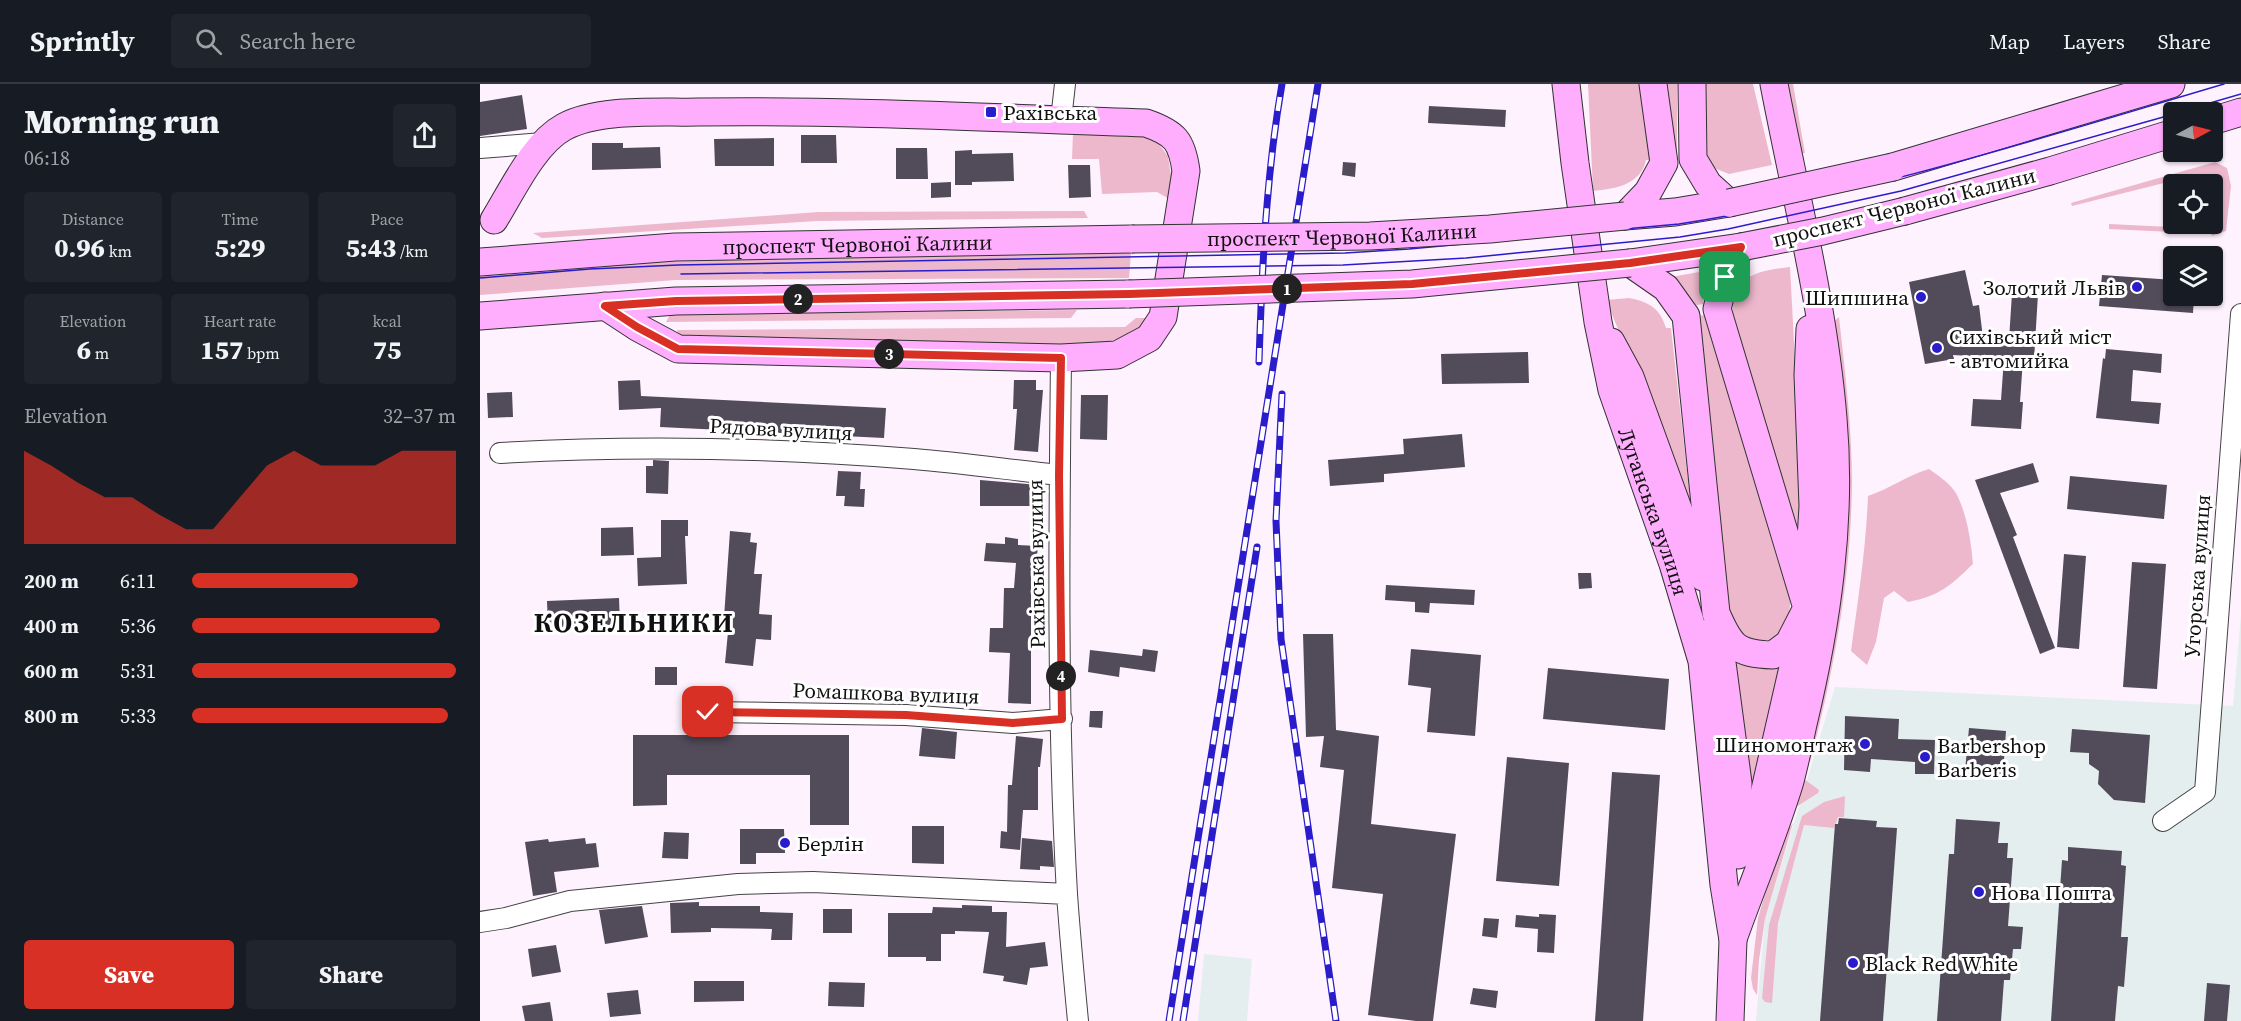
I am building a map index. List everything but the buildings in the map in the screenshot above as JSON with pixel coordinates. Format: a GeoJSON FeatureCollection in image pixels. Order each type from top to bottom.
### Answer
{"type":"FeatureCollection","features":[{"type":"Feature","properties":{"kind":"main road","name":"Луганська вулиця"},"geometry":{"type":"LineString","coordinates":[[1566,84],[1598,322],[1612,390],[1673,564],[1702,661],[1724,885],[1732,940],[1730,1021]]}},
{"type":"Feature","properties":{"kind":"main road"},"geometry":{"type":"LineString","coordinates":[[1625,216],[1648,192],[1664,163],[1653,84]]}},
{"type":"Feature","properties":{"kind":"main road"},"geometry":{"type":"LineString","coordinates":[[1692,84],[1693,159],[1708,184],[1729,203]]}},
{"type":"Feature","properties":{"kind":"main road","name":"Луганська вулиця"},"geometry":{"type":"LineString","coordinates":[[1732,940],[1790,780],[1817,665],[1825,619],[1835,523],[1836,470],[1829,379],[1814,288],[1774,84]]}},
{"type":"Feature","properties":{"kind":"main road","name":"проспект Червоної Калини"},"geometry":{"type":"LineString","coordinates":[[487,220],[488,261],[675,247],[1370,236],[1490,229],[1675,212],[1729,203],[1893,167],[2171,84]]}},
{"type":"Feature","properties":{"kind":"main road"},"geometry":{"type":"LineString","coordinates":[[487,220],[543,143],[563,127],[589,117],[641,113],[783,112],[1146,123],[1165,130],[1180,143],[1186,171],[1163,317],[1149,338],[1118,355],[1061,358],[678,349],[637,327],[605,306]]}},
{"type":"Feature","properties":{"kind":"main road"},"geometry":{"type":"LineString","coordinates":[[2223,118],[2241,112]]}},
{"type":"Feature","properties":{"kind":"main road","name":"проспект Червоної Калини"},"geometry":{"type":"LineString","coordinates":[[480,316],[676,301],[1129,294],[1412,284],[1630,263],[1741,247],[1823,231],[2050,171],[2163,136]]}},
{"type":"Feature","properties":{"kind":"main road"},"geometry":{"type":"LineString","coordinates":[[1598,322],[1630,377],[1716,613],[1731,644],[1742,652],[1773,655],[1789,643],[1807,608],[1717,309],[1725,277],[1741,247]]}},
{"type":"Feature","properties":{"kind":"main road"},"geometry":{"type":"LineString","coordinates":[[1630,263],[1666,288],[1686,316],[1716,613],[1738,783],[1739,842],[1732,940]]}},
{"type":"Feature","properties":{"kind":"main road"},"geometry":{"type":"LineString","coordinates":[[1732,940],[1807,608],[1813,506],[1808,375],[1814,288]]}},
{"type":"Feature","properties":{"kind":"street"},"geometry":{"type":"LineString","coordinates":[[1061,120],[1065,84]]}},
{"type":"Feature","properties":{"kind":"street"},"geometry":{"type":"LineString","coordinates":[[480,148],[543,143]]}},
{"type":"Feature","properties":{"kind":"street","name":"Угорська вулиця"},"geometry":{"type":"LineString","coordinates":[[2163,821],[2205,792],[2241,314]]}},
{"type":"Feature","properties":{"kind":"street","name":"Рахівська вулиця"},"geometry":{"type":"LineString","coordinates":[[1061,358],[1059,475],[1062,719],[1067,894],[1078,1021]]}},
{"type":"Feature","properties":{"kind":"street","name":"Рядова вулиця"},"geometry":{"type":"LineString","coordinates":[[500,453],[573,449],[712,449],[914,459],[1059,475]]}},
{"type":"Feature","properties":{"kind":"street","name":"Ромашкова вулиця"},"geometry":{"type":"LineString","coordinates":[[708,712],[906,715],[1013,723],[1062,719]]}},
{"type":"Feature","properties":{"kind":"street"},"geometry":{"type":"LineString","coordinates":[[480,922],[506,918],[570,901],[738,884],[813,882],[1067,894]]}},
{"type":"Feature","properties":{"kind":"shaded area"},"geometry":{"type":"Polygon","coordinates":[[[1588,84],[1639,84],[1650,160],[1646,160],[1639,175],[1618,187],[1593,191],[1588,84]]]}},
{"type":"Feature","properties":{"kind":"shaded area"},"geometry":{"type":"Polygon","coordinates":[[[1660,84],[1677,84],[1677,155],[1671,155],[1660,84]]]}},
{"type":"Feature","properties":{"kind":"shaded area"},"geometry":{"type":"Polygon","coordinates":[[[1698,84],[1753,84],[1772,165],[1729,174],[1709,166],[1705,152],[1698,84]]]}},
{"type":"Feature","properties":{"kind":"shaded area"},"geometry":{"type":"Polygon","coordinates":[[[1787,84],[1793,84],[1805,153],[1800,154],[1787,84]]]}},
{"type":"Feature","properties":{"kind":"shaded area"},"geometry":{"type":"Polygon","coordinates":[[[1073,132],[1148,134],[1168,156],[1171,200],[1157,192],[1102,194],[1099,159],[1072,159],[1073,132]]]}},
{"type":"Feature","properties":{"kind":"shaded area"},"geometry":{"type":"Polygon","coordinates":[[[2215,162],[2227,168],[2231,186],[2226,231],[2223,232],[2223,174],[2173,174],[2215,162]]]}},
{"type":"Feature","properties":{"kind":"shaded area"},"geometry":{"type":"Polygon","coordinates":[[[2163,177],[2163,183],[2072,206],[2071,203],[2163,177]]]}},
{"type":"Feature","properties":{"kind":"shaded area"},"geometry":{"type":"Polygon","coordinates":[[[1084,211],[1088,218],[817,221],[542,238],[533,233],[818,212],[1084,211]]]}},
{"type":"Feature","properties":{"kind":"shaded area"},"geometry":{"type":"Polygon","coordinates":[[[2109,224],[2163,227],[2163,232],[2109,229],[2109,224]]]}},
{"type":"Feature","properties":{"kind":"shaded area"},"geometry":{"type":"Polygon","coordinates":[[[1131,253],[1129,278],[676,280],[480,295],[480,273],[676,260],[1131,253]]]}},
{"type":"Feature","properties":{"kind":"shaded area"},"geometry":{"type":"Polygon","coordinates":[[[1790,267],[1797,399],[1800,525],[1798,533],[1732,318],[1735,294],[1744,281],[1758,273],[1790,267]]]}},
{"type":"Feature","properties":{"kind":"shaded area"},"geometry":{"type":"Polygon","coordinates":[[[1716,269],[1706,286],[1703,304],[1691,306],[1684,289],[1671,277],[1716,269]]]}},
{"type":"Feature","properties":{"kind":"shaded area"},"geometry":{"type":"Polygon","coordinates":[[[1629,298],[1653,307],[1664,321],[1666,328],[1671,328],[1693,524],[1640,382],[1606,300],[1629,298]]]}},
{"type":"Feature","properties":{"kind":"shaded area"},"geometry":{"type":"Polygon","coordinates":[[[1077,310],[1071,318],[666,322],[670,315],[675,313],[1077,310]]]}},
{"type":"Feature","properties":{"kind":"shaded area"},"geometry":{"type":"Polygon","coordinates":[[[1704,315],[1790,601],[1786,624],[1777,636],[1764,643],[1749,641],[1728,626],[1693,317],[1704,315]]]}},
{"type":"Feature","properties":{"kind":"shaded area"},"geometry":{"type":"Polygon","coordinates":[[[1839,317],[1851,442],[1851,519],[1840,624],[1827,694],[1810,762],[1807,748],[1832,323],[1839,317]]]}},
{"type":"Feature","properties":{"kind":"shaded area"},"geometry":{"type":"Polygon","coordinates":[[[1136,318],[1146,318],[1142,325],[1129,334],[1111,341],[1086,346],[678,335],[677,330],[1125,327],[1136,318]]]}},
{"type":"Feature","properties":{"kind":"shaded area"},"geometry":{"type":"Polygon","coordinates":[[[1929,469],[1941,477],[1957,495],[1968,528],[1973,564],[1951,584],[1919,600],[1908,602],[1894,591],[1884,598],[1876,642],[1867,665],[1851,651],[1864,554],[1868,496],[1929,469]]]}},
{"type":"Feature","properties":{"kind":"shaded area"},"geometry":{"type":"Polygon","coordinates":[[[2241,615],[2241,1021],[1756,1021],[1765,919],[1835,687],[2233,706],[2241,615]]]}},
{"type":"Feature","properties":{"kind":"shaded area"},"geometry":{"type":"Polygon","coordinates":[[[1734,663],[1757,667],[1781,664],[1748,805],[1734,663]]]}},
{"type":"Feature","properties":{"kind":"shaded area"},"geometry":{"type":"Polygon","coordinates":[[[1800,776],[1819,790],[1818,793],[1793,809],[1800,776]]]}},
{"type":"Feature","properties":{"kind":"shaded area"},"geometry":{"type":"Polygon","coordinates":[[[1845,796],[1844,817],[1838,817],[1834,828],[1804,825],[1778,923],[1772,1003],[1765,1002],[1762,998],[1769,925],[1802,816],[1824,802],[1845,796]]]}},
{"type":"Feature","properties":{"kind":"shaded area"},"geometry":{"type":"Polygon","coordinates":[[[1793,823],[1765,919],[1757,995],[1751,978],[1758,918],[1781,840],[1793,823]]]}},
{"type":"Feature","properties":{"kind":"shaded area"},"geometry":{"type":"Polygon","coordinates":[[[1204,954],[1252,959],[1247,1021],[1198,1021],[1204,954]]]}},
{"type":"Feature","properties":{"kind":"tram line"},"geometry":{"type":"LineString","coordinates":[[480,278],[678,265],[1345,253],[1679,224],[1748,212],[1886,181],[2022,144],[2224,84]]}},
{"type":"Feature","properties":{"kind":"tram line"},"geometry":{"type":"LineString","coordinates":[[2213,102],[2241,94]]}},
{"type":"Feature","properties":{"kind":"tram line"},"geometry":{"type":"LineString","coordinates":[[681,274],[1343,265],[1466,258],[1680,237],[1728,229],[1901,191],[2163,117]]}},
{"type":"Feature","properties":{"kind":"railway"},"geometry":{"type":"LineString","coordinates":[[1259,362],[1268,188],[1282,84]]}},
{"type":"Feature","properties":{"kind":"railway"},"geometry":{"type":"LineString","coordinates":[[1169,1021],[1318,84]]}},
{"type":"Feature","properties":{"kind":"railway"},"geometry":{"type":"LineString","coordinates":[[1282,394],[1276,521],[1281,639],[1336,1021]]}},
{"type":"Feature","properties":{"kind":"railway"},"geometry":{"type":"LineString","coordinates":[[1183,1021],[1257,547]]}},
{"type":"Feature","properties":{"kind":"place","name":"Рахівська"},"geometry":{"type":"Point","coordinates":[991,112]}},
{"type":"Feature","properties":{"kind":"place","name":"Золотий Львів"},"geometry":{"type":"Point","coordinates":[2137,287]}},
{"type":"Feature","properties":{"kind":"place","name":"Шипшина"},"geometry":{"type":"Point","coordinates":[1921,297]}},
{"type":"Feature","properties":{"kind":"place","name":"Сихівський міст - автомийка"},"geometry":{"type":"Point","coordinates":[1937,348]}},
{"type":"Feature","properties":{"kind":"place","name":"Шиномонтаж"},"geometry":{"type":"Point","coordinates":[1865,744]}},
{"type":"Feature","properties":{"kind":"place","name":"Barbershop Barberis"},"geometry":{"type":"Point","coordinates":[1925,757]}},
{"type":"Feature","properties":{"kind":"place","name":"Берлін"},"geometry":{"type":"Point","coordinates":[785,843]}},
{"type":"Feature","properties":{"kind":"place","name":"Нова Пошта"},"geometry":{"type":"Point","coordinates":[1979,892]}},
{"type":"Feature","properties":{"kind":"place","name":"Black Red White"},"geometry":{"type":"Point","coordinates":[1853,963]}},
{"type":"Feature","properties":{"kind":"district","name":"КОЗЕЛЬНИКИ"},"geometry":{"type":"Point","coordinates":[634,622]}},
{"type":"Feature","properties":{"kind":"route"},"geometry":{"type":"LineString","coordinates":[[708,712],[906,715],[1013,723],[1062,719],[1059,475],[1061,358],[678,349],[637,327],[605,306],[676,301],[1129,294],[1412,284],[1630,263],[1741,247],[1725,277]]}}]}
